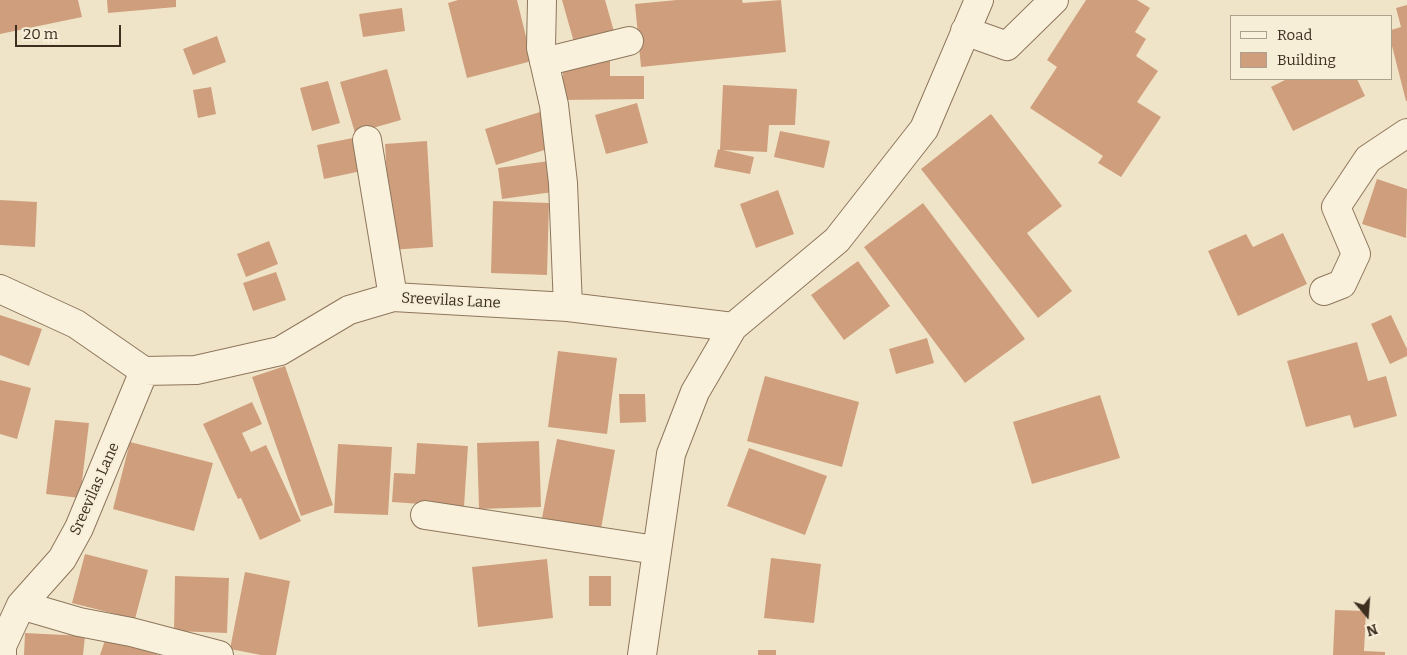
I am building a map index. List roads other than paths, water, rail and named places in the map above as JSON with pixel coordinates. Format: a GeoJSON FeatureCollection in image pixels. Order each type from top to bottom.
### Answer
{"type":"FeatureCollection","features":[{"type":"Feature","properties":{"kind":"street"},"geometry":{"type":"LineString","coordinates":[[542,0],[541,48],[554,104],[563,183],[568,307]]}},
{"type":"Feature","properties":{"kind":"street"},"geometry":{"type":"LineString","coordinates":[[642,655],[671,454],[695,392],[733,327],[837,240],[924,129],[979,0]]}},
{"type":"Feature","properties":{"kind":"street"},"geometry":{"type":"LineString","coordinates":[[966,32],[1007,46],[1054,0]]}},
{"type":"Feature","properties":{"kind":"street"},"geometry":{"type":"LineString","coordinates":[[544,62],[629,41]]}},
{"type":"Feature","properties":{"kind":"street"},"geometry":{"type":"LineString","coordinates":[[1324,291],[1342,284],[1356,254],[1336,207],[1368,159],[1407,133]]}},
{"type":"Feature","properties":{"kind":"street"},"geometry":{"type":"LineString","coordinates":[[366,140],[393,297]]}},
{"type":"Feature","properties":{"kind":"street"},"geometry":{"type":"LineString","coordinates":[[0,289],[76,324],[144,371]]}},
{"type":"Feature","properties":{"kind":"street","name":"Sreevilas Lane"},"geometry":{"type":"LineString","coordinates":[[2,655],[2,646],[21,605],[62,559],[79,528],[144,371],[196,370],[280,351],[349,310],[393,297],[568,307],[733,327]]}},
{"type":"Feature","properties":{"kind":"street"},"geometry":{"type":"LineString","coordinates":[[425,515],[656,550]]}},
{"type":"Feature","properties":{"kind":"street"},"geometry":{"type":"LineString","coordinates":[[21,605],[79,622],[131,632],[219,655]]}}]}
